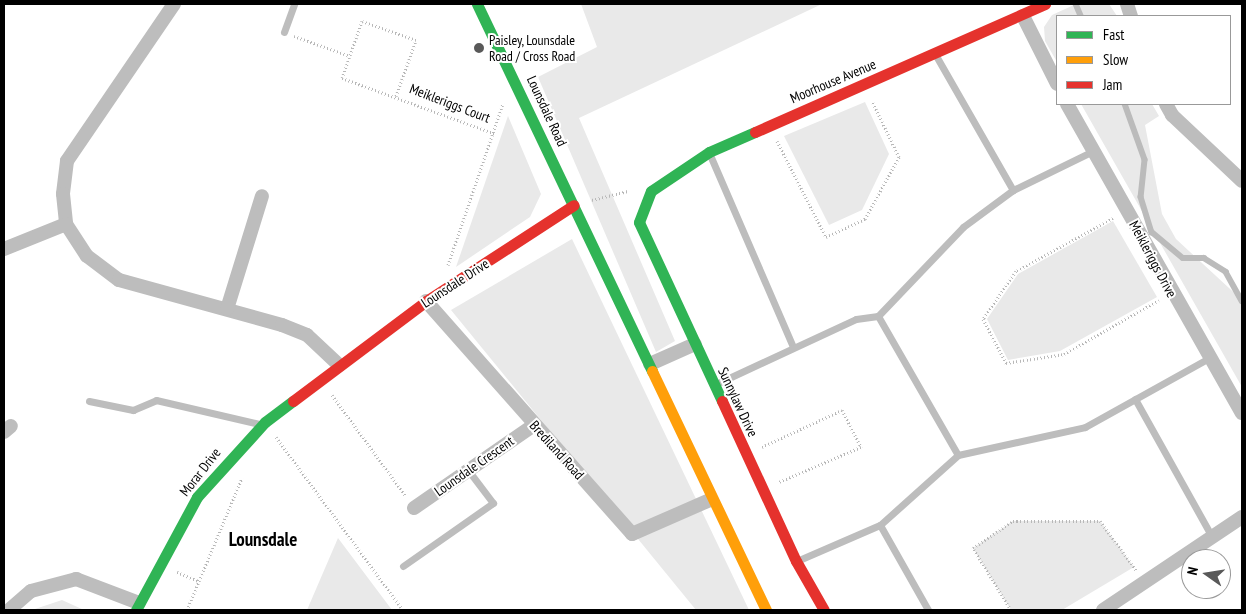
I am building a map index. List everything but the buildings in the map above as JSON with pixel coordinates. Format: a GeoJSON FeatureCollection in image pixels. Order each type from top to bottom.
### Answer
{"type":"FeatureCollection","features":[{"type":"Feature","properties":{"kind":"street"},"geometry":{"type":"LineString","coordinates":[[174,4],[67,161],[63,194],[66,224],[87,256],[119,280],[228,309],[307,335],[339,365]]}},
{"type":"Feature","properties":{"kind":"street","name":"Lounsdale Road"},"geometry":{"type":"LineString","coordinates":[[477,4],[574,205]]}},
{"type":"Feature","properties":{"kind":"street","name":"Moorhouse Avenue"},"geometry":{"type":"LineString","coordinates":[[644,203],[651,191],[709,152],[1023,16],[1045,4]]}},
{"type":"Feature","properties":{"kind":"street"},"geometry":{"type":"LineString","coordinates":[[1023,16],[1056,82]]}},
{"type":"Feature","properties":{"kind":"street","name":"Meikleriggs Drive"},"geometry":{"type":"LineString","coordinates":[[1068,105],[1091,152],[1127,210],[1171,293],[1211,357],[1242,413]]}},
{"type":"Feature","properties":{"kind":"street"},"geometry":{"type":"LineString","coordinates":[[1167,105],[1172,115],[1242,181]]}},
{"type":"Feature","properties":{"kind":"street"},"geometry":{"type":"LineString","coordinates":[[228,309],[262,196]]}},
{"type":"Feature","properties":{"kind":"street","name":"Sunnylaw Drive"},"geometry":{"type":"LineString","coordinates":[[644,203],[639,222],[762,490],[796,561],[824,610]]}},
{"type":"Feature","properties":{"kind":"street"},"geometry":{"type":"LineString","coordinates":[[574,205],[650,364],[710,500],[766,610]]}},
{"type":"Feature","properties":{"kind":"street","name":"Lounsdale Drive"},"geometry":{"type":"LineString","coordinates":[[320,379],[432,297],[574,205]]}},
{"type":"Feature","properties":{"kind":"street"},"geometry":{"type":"LineString","coordinates":[[4,249],[66,224]]}},
{"type":"Feature","properties":{"kind":"street","name":"Brediland Road"},"geometry":{"type":"LineString","coordinates":[[432,297],[534,425],[632,534],[710,500]]}},
{"type":"Feature","properties":{"kind":"street"},"geometry":{"type":"LineString","coordinates":[[650,364],[694,344]]}},
{"type":"Feature","properties":{"kind":"street","name":"Morar Drive"},"geometry":{"type":"LineString","coordinates":[[138,607],[197,497],[223,464],[263,423],[320,379]]}},
{"type":"Feature","properties":{"kind":"street","name":"Lounsdale Crescent"},"geometry":{"type":"LineString","coordinates":[[414,508],[534,425]]}},
{"type":"Feature","properties":{"kind":"street"},"geometry":{"type":"LineString","coordinates":[[1103,610],[1242,517]]}},
{"type":"Feature","properties":{"kind":"street"},"geometry":{"type":"LineString","coordinates":[[8,610],[31,591],[76,579],[138,607]]}},
{"type":"Feature","properties":{"kind":"lane"},"geometry":{"type":"LineString","coordinates":[[284,32],[294,4]]}},
{"type":"Feature","properties":{"kind":"lane"},"geometry":{"type":"LineString","coordinates":[[935,53],[1013,190]]}},
{"type":"Feature","properties":{"kind":"lane"},"geometry":{"type":"LineString","coordinates":[[709,152],[793,347]]}},
{"type":"Feature","properties":{"kind":"lane"},"geometry":{"type":"LineString","coordinates":[[713,386],[793,347],[856,320],[878,316],[963,227],[1013,190],[1091,152]]}},
{"type":"Feature","properties":{"kind":"lane"},"geometry":{"type":"LineString","coordinates":[[878,316],[958,455]]}},
{"type":"Feature","properties":{"kind":"lane"},"geometry":{"type":"LineString","coordinates":[[796,561],[880,525],[958,455],[1085,427],[1211,357]]}},
{"type":"Feature","properties":{"kind":"lane"},"geometry":{"type":"LineString","coordinates":[[1135,399],[1212,537]]}},
{"type":"Feature","properties":{"kind":"lane"},"geometry":{"type":"LineString","coordinates":[[89,401],[133,410],[156,400],[263,423]]}},
{"type":"Feature","properties":{"kind":"lane"},"geometry":{"type":"LineString","coordinates":[[403,566],[492,503],[468,470]]}},
{"type":"Feature","properties":{"kind":"lane"},"geometry":{"type":"LineString","coordinates":[[880,525],[928,610]]}},
{"type":"Feature","properties":{"kind":"path","name":"Meikleriggs Court"},"geometry":{"type":"LineString","coordinates":[[396,96],[416,40],[362,21],[342,78],[396,96],[496,134]]}},
{"type":"Feature","properties":{"kind":"path"},"geometry":{"type":"LineString","coordinates":[[284,32],[350,56]]}},
{"type":"Feature","properties":{"kind":"path"},"geometry":{"type":"LineString","coordinates":[[769,125],[826,237],[865,219],[899,157],[863,84]]}},
{"type":"Feature","properties":{"kind":"path"},"geometry":{"type":"LineString","coordinates":[[432,297],[496,134],[504,98]]}},
{"type":"Feature","properties":{"kind":"path"},"geometry":{"type":"LineString","coordinates":[[574,205],[637,189],[644,203]]}},
{"type":"Feature","properties":{"kind":"path"},"geometry":{"type":"LineString","coordinates":[[1127,210],[1016,271],[983,319],[1006,363],[1064,354],[1171,293]]}},
{"type":"Feature","properties":{"kind":"path"},"geometry":{"type":"LineString","coordinates":[[320,379],[414,508]]}},
{"type":"Feature","properties":{"kind":"path"},"geometry":{"type":"LineString","coordinates":[[745,454],[842,410],[861,447],[762,490]]}},
{"type":"Feature","properties":{"kind":"path"},"geometry":{"type":"LineString","coordinates":[[263,423],[403,610]]}},
{"type":"Feature","properties":{"kind":"path"},"geometry":{"type":"LineString","coordinates":[[187,610],[243,476],[223,464]]}},
{"type":"Feature","properties":{"kind":"path"},"geometry":{"type":"LineString","coordinates":[[1011,610],[972,548],[1013,521],[1100,522],[1146,583]]}},
{"type":"Feature","properties":{"kind":"shaded area"},"geometry":{"type":"Polygon","coordinates":[[[581,4],[822,4],[579,118],[675,341],[656,352],[538,77],[597,47],[581,4]]]}},
{"type":"Feature","properties":{"kind":"shaded area"},"geometry":{"type":"Polygon","coordinates":[[[1076,4],[1109,4],[1116,15],[1056,15],[1056,60],[1045,41],[1044,27],[1052,15],[1076,4]]]}},
{"type":"Feature","properties":{"kind":"shaded area"},"geometry":{"type":"Polygon","coordinates":[[[865,102],[889,154],[862,210],[829,225],[784,136],[865,102]]]}},
{"type":"Feature","properties":{"kind":"shaded area"},"geometry":{"type":"Polygon","coordinates":[[[1082,105],[1153,105],[1159,116],[1145,125],[1162,214],[1176,239],[1242,300],[1242,387],[1082,105]]]}},
{"type":"Feature","properties":{"kind":"shaded area"},"geometry":{"type":"Polygon","coordinates":[[[508,116],[541,194],[530,217],[456,267],[508,116]]]}},
{"type":"Feature","properties":{"kind":"shaded area"},"geometry":{"type":"Polygon","coordinates":[[[1113,221],[1157,297],[1060,351],[1008,360],[987,319],[1018,274],[1113,221]]]}},
{"type":"Feature","properties":{"kind":"shaded area"},"geometry":{"type":"Polygon","coordinates":[[[572,239],[749,610],[696,610],[451,310],[572,239]]]}},
{"type":"Feature","properties":{"kind":"shaded area"},"geometry":{"type":"Polygon","coordinates":[[[1013,521],[1100,521],[1134,567],[1062,610],[1011,610],[973,548],[1013,521]]]}},
{"type":"Feature","properties":{"kind":"shaded area"},"geometry":{"type":"Polygon","coordinates":[[[338,538],[392,610],[307,610],[338,538]]]}},
{"type":"Feature","properties":{"kind":"shaded area"},"geometry":{"type":"Polygon","coordinates":[[[62,600],[84,610],[32,610],[62,600]]]}},
{"type":"Feature","properties":{"kind":"waterway"},"geometry":{"type":"LineString","coordinates":[[1076,4],[1081,15]]}},
{"type":"Feature","properties":{"kind":"waterway"},"geometry":{"type":"LineString","coordinates":[[1125,105],[1145,160],[1141,197],[1152,232],[1183,258],[1204,258],[1226,272],[1242,301]]}},
{"type":"Feature","properties":{"kind":"traffic: fast"},"geometry":{"type":"LineString","coordinates":[[477,4],[652,371]]}},
{"type":"Feature","properties":{"kind":"traffic: fast"},"geometry":{"type":"LineString","coordinates":[[722,401],[639,222],[651,191],[709,152],[755,132]]}},
{"type":"Feature","properties":{"kind":"traffic: fast"},"geometry":{"type":"LineString","coordinates":[[136,610],[197,497],[265,422],[293,401]]}},
{"type":"Feature","properties":{"kind":"traffic: slow"},"geometry":{"type":"LineString","coordinates":[[652,371],[766,610]]}},
{"type":"Feature","properties":{"kind":"traffic: jam"},"geometry":{"type":"LineString","coordinates":[[755,132],[1045,4]]}},
{"type":"Feature","properties":{"kind":"traffic: jam"},"geometry":{"type":"LineString","coordinates":[[293,401],[426,301],[574,205]]}},
{"type":"Feature","properties":{"kind":"traffic: jam"},"geometry":{"type":"LineString","coordinates":[[722,401],[796,561],[824,610]]}},
{"type":"Feature","properties":{"kind":"place","name":"Paisley, Lounsdale Road / Cross Road"},"geometry":{"type":"Point","coordinates":[479,48]}},
{"type":"Feature","properties":{"kind":"district","name":"Lounsdale"},"geometry":{"type":"Point","coordinates":[263,540]}}]}
